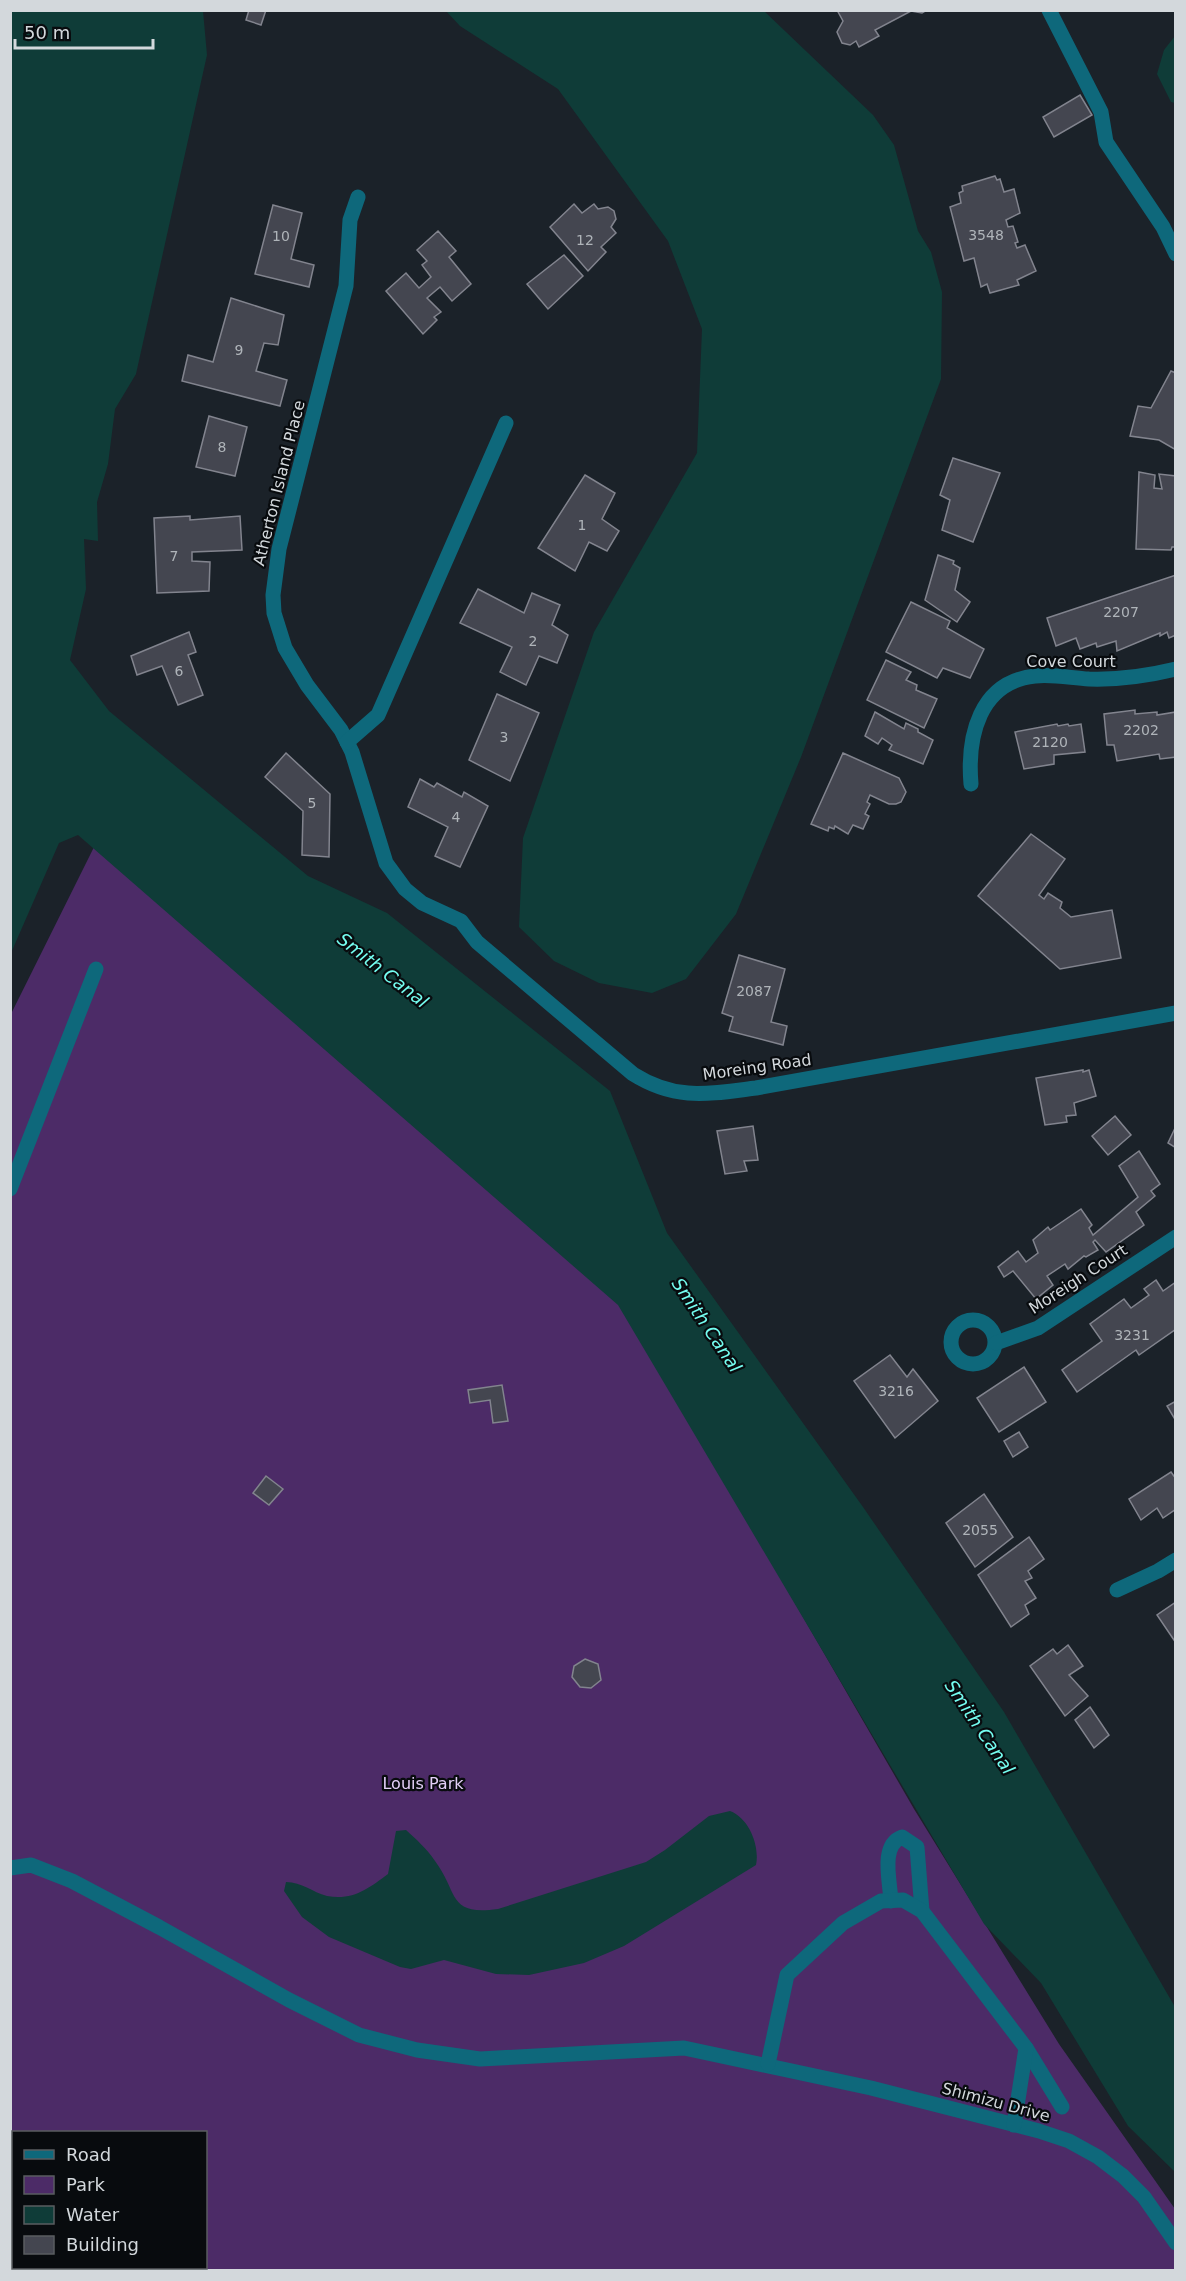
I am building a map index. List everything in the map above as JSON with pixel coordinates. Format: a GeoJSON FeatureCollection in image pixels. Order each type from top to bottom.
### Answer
{"type":"FeatureCollection","features":[{"type":"Feature","properties":{"kind":"street"},"geometry":{"type":"LineString","coordinates":[[1049,10],[1101,112],[1106,142],[1163,227],[1176,254]]}},
{"type":"Feature","properties":{"kind":"street","name":"Atherton Island Place"},"geometry":{"type":"LineString","coordinates":[[358,197],[350,220],[346,286],[279,549],[273,595],[277,627],[285,648],[347,742],[365,795]]}},
{"type":"Feature","properties":{"kind":"street"},"geometry":{"type":"LineString","coordinates":[[347,742],[378,715],[507,423]]}},
{"type":"Feature","properties":{"kind":"street","name":"Cove Court"},"geometry":{"type":"LineString","coordinates":[[971,784],[971,741],[984,704],[996,691],[1017,680],[1059,675],[1089,679],[1124,678],[1176,669]]}},
{"type":"Feature","properties":{"kind":"street","name":"Moreing Road"},"geometry":{"type":"LineString","coordinates":[[365,795],[386,863],[405,889],[422,903],[460,921],[477,942],[633,1074],[652,1086],[672,1092],[720,1092],[756,1088],[1176,1013]]}},
{"type":"Feature","properties":{"kind":"street"},"geometry":{"type":"LineString","coordinates":[[10,1189],[96,969]]}},
{"type":"Feature","properties":{"kind":"street","name":"Moreigh Court"},"geometry":{"type":"LineString","coordinates":[[996,1343],[1038,1328],[1176,1237]]}},
{"type":"Feature","properties":{"kind":"street"},"geometry":{"type":"LineString","coordinates":[[1117,1590],[1176,1560]]}},
{"type":"Feature","properties":{"kind":"street"},"geometry":{"type":"LineString","coordinates":[[891,1901],[888,1849],[894,1840],[902,1837],[917,1847],[922,1911]]}},
{"type":"Feature","properties":{"kind":"street","name":"Shimizu Drive"},"geometry":{"type":"LineString","coordinates":[[10,1868],[31,1865],[72,1881],[159,1927],[289,2001],[349,2030],[417,2050],[480,2059],[684,2048],[768,2064],[1014,2125],[1069,2142],[1098,2157],[1123,2176],[1144,2197],[1176,2243]]}},
{"type":"Feature","properties":{"kind":"street"},"geometry":{"type":"LineString","coordinates":[[768,2064],[787,1976],[843,1923],[881,1901],[903,1900],[922,1911],[1026,2048],[1062,2107]]}},
{"type":"Feature","properties":{"kind":"street"},"geometry":{"type":"LineString","coordinates":[[1014,2125],[1026,2048]]}},
{"type":"Feature","properties":{"kind":"green space","name":"Louis Park"},"geometry":{"type":"Polygon","coordinates":[[[102,831],[614,1290],[914,1809],[1059,2044],[1175,2209],[1175,2270],[11,2270],[10,1016],[102,831]]]}},
{"type":"Feature","properties":{"kind":"water","name":"Smith Canal"},"geometry":{"type":"Polygon","coordinates":[[[11,10],[203,11],[207,55],[136,374],[115,409],[108,464],[97,502],[98,541],[84,539],[86,589],[70,660],[109,711],[308,876],[387,913],[610,1091],[667,1233],[863,1507],[1004,1712],[1175,2007],[1175,2172],[1128,2126],[1041,1983],[984,1924],[618,1305],[78,835],[59,843],[11,953],[11,10]]]}},
{"type":"Feature","properties":{"kind":"water"},"geometry":{"type":"Polygon","coordinates":[[[446,11],[764,11],[873,115],[894,145],[918,231],[931,252],[942,292],[941,379],[801,757],[736,914],[686,979],[652,993],[599,983],[554,961],[519,927],[523,838],[594,632],[697,453],[702,329],[668,241],[558,89],[460,26],[446,11]]]}},
{"type":"Feature","properties":{"kind":"water"},"geometry":{"type":"Polygon","coordinates":[[[1175,36],[1175,103],[1171,102],[1157,74],[1164,50],[1175,36]]]}},
{"type":"Feature","properties":{"kind":"water"},"geometry":{"type":"Polygon","coordinates":[[[730,1811],[743,1820],[752,1834],[755,1841],[756,1865],[624,1946],[584,1963],[529,1975],[496,1974],[444,1960],[411,1969],[400,1967],[329,1937],[302,1917],[284,1891],[286,1882],[327,1896],[345,1897],[360,1892],[388,1874],[396,1831],[406,1830],[432,1857],[443,1873],[456,1900],[470,1909],[498,1909],[646,1862],[709,1816],[730,1811]]]}},
{"type":"Feature","properties":{"kind":"building"},"geometry":{"type":"Polygon","coordinates":[[[249,10],[266,10],[261,25],[246,20],[249,10]]]}},
{"type":"Feature","properties":{"kind":"building"},"geometry":{"type":"Polygon","coordinates":[[[837,10],[927,10],[922,13],[911,11],[875,30],[879,36],[859,47],[856,41],[850,45],[842,43],[837,32],[843,21],[837,10]]]}},
{"type":"Feature","properties":{"kind":"building"},"geometry":{"type":"Polygon","coordinates":[[[1080,95],[1092,115],[1054,137],[1043,117],[1080,95]]]}},
{"type":"Feature","properties":{"kind":"building"},"geometry":{"type":"Polygon","coordinates":[[[995,176],[997,180],[1000,179],[1004,192],[1014,189],[1020,213],[1006,220],[1008,227],[1013,226],[1018,242],[1015,243],[1017,248],[1025,245],[1036,271],[1017,280],[1019,285],[990,293],[987,284],[981,287],[974,258],[964,261],[950,207],[961,203],[959,193],[963,191],[962,186],[995,176]]]}},
{"type":"Feature","properties":{"kind":"building"},"geometry":{"type":"Polygon","coordinates":[[[574,204],[582,213],[594,204],[598,209],[608,207],[614,211],[616,219],[611,227],[616,233],[601,247],[606,252],[588,271],[550,227],[574,204]]]}},
{"type":"Feature","properties":{"kind":"building"},"geometry":{"type":"Polygon","coordinates":[[[273,205],[302,213],[291,259],[314,265],[309,287],[255,274],[273,205]]]}},
{"type":"Feature","properties":{"kind":"building"},"geometry":{"type":"Polygon","coordinates":[[[438,231],[456,251],[449,257],[471,284],[452,301],[440,287],[427,298],[441,312],[434,317],[437,320],[423,334],[386,291],[406,273],[419,288],[431,277],[422,265],[427,261],[417,250],[438,231]]]}},
{"type":"Feature","properties":{"kind":"building"},"geometry":{"type":"Polygon","coordinates":[[[564,255],[583,276],[548,309],[527,284],[564,255]]]}},
{"type":"Feature","properties":{"kind":"building"},"geometry":{"type":"Polygon","coordinates":[[[231,298],[284,315],[278,345],[264,343],[256,371],[287,380],[280,406],[182,381],[188,355],[213,362],[231,298]]]}},
{"type":"Feature","properties":{"kind":"building"},"geometry":{"type":"Polygon","coordinates":[[[1171,371],[1176,373],[1176,450],[1159,440],[1130,436],[1138,406],[1151,408],[1171,371]]]}},
{"type":"Feature","properties":{"kind":"building"},"geometry":{"type":"Polygon","coordinates":[[[209,416],[247,427],[235,476],[196,467],[209,416]]]}},
{"type":"Feature","properties":{"kind":"building"},"geometry":{"type":"Polygon","coordinates":[[[953,458],[1000,473],[973,542],[942,530],[950,500],[940,495],[953,458]]]}},
{"type":"Feature","properties":{"kind":"building"},"geometry":{"type":"Polygon","coordinates":[[[1139,472],[1155,475],[1154,488],[1162,489],[1159,474],[1176,476],[1176,547],[1172,547],[1171,550],[1136,549],[1139,472]]]}},
{"type":"Feature","properties":{"kind":"building"},"geometry":{"type":"Polygon","coordinates":[[[585,475],[615,493],[602,519],[619,531],[607,551],[589,542],[575,571],[538,548],[585,475]]]}},
{"type":"Feature","properties":{"kind":"building"},"geometry":{"type":"Polygon","coordinates":[[[190,516],[190,520],[240,516],[242,550],[192,552],[192,561],[210,562],[209,591],[157,593],[154,518],[190,516]]]}},
{"type":"Feature","properties":{"kind":"building"},"geometry":{"type":"Polygon","coordinates":[[[938,555],[954,561],[953,564],[960,568],[955,590],[970,602],[957,622],[925,600],[938,555]]]}},
{"type":"Feature","properties":{"kind":"building"},"geometry":{"type":"Polygon","coordinates":[[[1176,575],[1176,635],[1169,638],[1167,632],[1160,636],[1160,633],[1117,651],[1116,641],[1097,647],[1096,643],[1080,649],[1076,638],[1056,646],[1047,618],[1176,575]]]}},
{"type":"Feature","properties":{"kind":"building"},"geometry":{"type":"Polygon","coordinates":[[[478,589],[524,613],[532,593],[560,605],[552,625],[568,635],[557,663],[539,656],[526,685],[500,672],[512,647],[460,623],[478,589]]]}},
{"type":"Feature","properties":{"kind":"building"},"geometry":{"type":"Polygon","coordinates":[[[911,602],[950,621],[947,628],[984,649],[970,678],[943,668],[937,678],[886,652],[911,602]]]}},
{"type":"Feature","properties":{"kind":"building"},"geometry":{"type":"Polygon","coordinates":[[[189,632],[196,652],[188,655],[203,695],[178,705],[162,666],[137,675],[131,656],[189,632]]]}},
{"type":"Feature","properties":{"kind":"building"},"geometry":{"type":"Polygon","coordinates":[[[886,660],[911,672],[906,680],[917,685],[916,690],[937,699],[924,728],[867,700],[886,660]]]}},
{"type":"Feature","properties":{"kind":"building"},"geometry":{"type":"Polygon","coordinates":[[[497,694],[539,713],[510,781],[469,760],[497,694]]]}},
{"type":"Feature","properties":{"kind":"building"},"geometry":{"type":"Polygon","coordinates":[[[1135,710],[1135,714],[1157,712],[1157,715],[1176,712],[1176,757],[1160,759],[1159,754],[1117,761],[1114,745],[1107,745],[1104,714],[1135,710]]]}},
{"type":"Feature","properties":{"kind":"building"},"geometry":{"type":"Polygon","coordinates":[[[875,712],[904,729],[906,723],[933,740],[923,764],[889,750],[892,745],[882,738],[878,744],[865,736],[875,712]]]}},
{"type":"Feature","properties":{"kind":"building"},"geometry":{"type":"Polygon","coordinates":[[[1057,724],[1058,726],[1068,724],[1069,726],[1081,724],[1085,752],[1054,755],[1054,764],[1024,769],[1015,732],[1057,724]]]}},
{"type":"Feature","properties":{"kind":"building"},"geometry":{"type":"Polygon","coordinates":[[[286,753],[330,794],[329,857],[302,855],[303,811],[265,777],[286,753]]]}},
{"type":"Feature","properties":{"kind":"building"},"geometry":{"type":"Polygon","coordinates":[[[843,753],[899,778],[906,792],[901,802],[896,804],[889,804],[870,795],[867,802],[870,804],[865,814],[869,816],[863,829],[853,825],[848,834],[835,826],[834,829],[829,827],[828,831],[811,824],[843,753]]]}},
{"type":"Feature","properties":{"kind":"building"},"geometry":{"type":"Polygon","coordinates":[[[420,779],[434,787],[437,783],[462,797],[464,792],[488,806],[460,867],[435,856],[448,827],[408,807],[420,779]]]}},
{"type":"Feature","properties":{"kind":"building"},"geometry":{"type":"Polygon","coordinates":[[[1031,834],[1065,859],[1039,895],[1044,899],[1048,893],[1062,902],[1060,908],[1071,917],[1112,910],[1121,958],[1060,969],[978,896],[1031,834]]]}},
{"type":"Feature","properties":{"kind":"building"},"geometry":{"type":"Polygon","coordinates":[[[739,955],[785,969],[771,1022],[787,1026],[783,1045],[729,1031],[733,1017],[722,1013],[739,955]]]}},
{"type":"Feature","properties":{"kind":"building"},"geometry":{"type":"Polygon","coordinates":[[[1083,1070],[1083,1072],[1089,1070],[1096,1096],[1074,1103],[1076,1115],[1066,1116],[1067,1122],[1045,1125],[1036,1078],[1083,1070]]]}},
{"type":"Feature","properties":{"kind":"building"},"geometry":{"type":"Polygon","coordinates":[[[1115,1116],[1131,1135],[1108,1155],[1092,1136],[1115,1116]]]}},
{"type":"Feature","properties":{"kind":"building"},"geometry":{"type":"Polygon","coordinates":[[[753,1126],[758,1160],[744,1161],[747,1171],[725,1174],[717,1131],[753,1126]]]}},
{"type":"Feature","properties":{"kind":"building"},"geometry":{"type":"Polygon","coordinates":[[[1176,1126],[1176,1148],[1168,1143],[1176,1126]]]}},
{"type":"Feature","properties":{"kind":"building"},"geometry":{"type":"Polygon","coordinates":[[[1139,1151],[1160,1184],[1151,1191],[1155,1196],[1136,1212],[1144,1225],[1106,1252],[1095,1240],[1093,1242],[1098,1250],[1084,1256],[1068,1269],[1065,1264],[1047,1276],[1053,1285],[1036,1299],[1013,1271],[1004,1277],[998,1267],[1018,1251],[1026,1262],[1038,1253],[1033,1240],[1048,1227],[1050,1230],[1081,1209],[1092,1225],[1089,1228],[1093,1235],[1138,1197],[1119,1166],[1139,1151]]]}},
{"type":"Feature","properties":{"kind":"building"},"geometry":{"type":"Polygon","coordinates":[[[1156,1280],[1163,1291],[1176,1282],[1176,1329],[1139,1355],[1136,1350],[1077,1392],[1062,1370],[1102,1341],[1090,1324],[1124,1299],[1131,1308],[1149,1295],[1144,1289],[1156,1280]]]}},
{"type":"Feature","properties":{"kind":"building"},"geometry":{"type":"Polygon","coordinates":[[[890,1355],[907,1377],[913,1369],[938,1401],[895,1438],[854,1381],[890,1355]]]}},
{"type":"Feature","properties":{"kind":"building"},"geometry":{"type":"Polygon","coordinates":[[[1024,1367],[1046,1402],[999,1432],[977,1398],[1024,1367]]]}},
{"type":"Feature","properties":{"kind":"building"},"geometry":{"type":"Polygon","coordinates":[[[502,1385],[508,1421],[493,1423],[490,1400],[470,1403],[468,1390],[502,1385]]]}},
{"type":"Feature","properties":{"kind":"building"},"geometry":{"type":"Polygon","coordinates":[[[1176,1401],[1176,1421],[1167,1406],[1176,1401]]]}},
{"type":"Feature","properties":{"kind":"building"},"geometry":{"type":"Polygon","coordinates":[[[1019,1432],[1028,1447],[1013,1457],[1004,1441],[1019,1432]]]}},
{"type":"Feature","properties":{"kind":"building"},"geometry":{"type":"Polygon","coordinates":[[[1171,1472],[1176,1479],[1176,1509],[1163,1518],[1157,1508],[1141,1520],[1129,1499],[1171,1472]]]}},
{"type":"Feature","properties":{"kind":"building"},"geometry":{"type":"Polygon","coordinates":[[[266,1476],[283,1489],[269,1505],[253,1493],[266,1476]]]}},
{"type":"Feature","properties":{"kind":"building"},"geometry":{"type":"Polygon","coordinates":[[[984,1494],[1013,1537],[975,1567],[946,1523],[984,1494]]]}},
{"type":"Feature","properties":{"kind":"building"},"geometry":{"type":"Polygon","coordinates":[[[1029,1537],[1044,1559],[1028,1571],[1032,1578],[1025,1581],[1036,1598],[1025,1605],[1029,1614],[1011,1627],[978,1575],[1029,1537]]]}},
{"type":"Feature","properties":{"kind":"building"},"geometry":{"type":"Polygon","coordinates":[[[1176,1602],[1176,1643],[1157,1615],[1176,1602]]]}},
{"type":"Feature","properties":{"kind":"building"},"geometry":{"type":"Polygon","coordinates":[[[1068,1645],[1083,1666],[1069,1675],[1088,1696],[1065,1716],[1030,1666],[1053,1649],[1057,1654],[1068,1645]]]}},
{"type":"Feature","properties":{"kind":"building"},"geometry":{"type":"Polygon","coordinates":[[[585,1659],[598,1664],[601,1680],[591,1688],[580,1687],[572,1677],[574,1666],[585,1659]]]}},
{"type":"Feature","properties":{"kind":"building"},"geometry":{"type":"Polygon","coordinates":[[[1090,1707],[1109,1735],[1094,1748],[1075,1720],[1090,1707]]]}},
{"type":"Feature","properties":{"kind":"building"},"geometry":{"type":"Polygon","coordinates":[[[168,2269],[196,2269],[194,2270],[168,2269]]]}}]}
